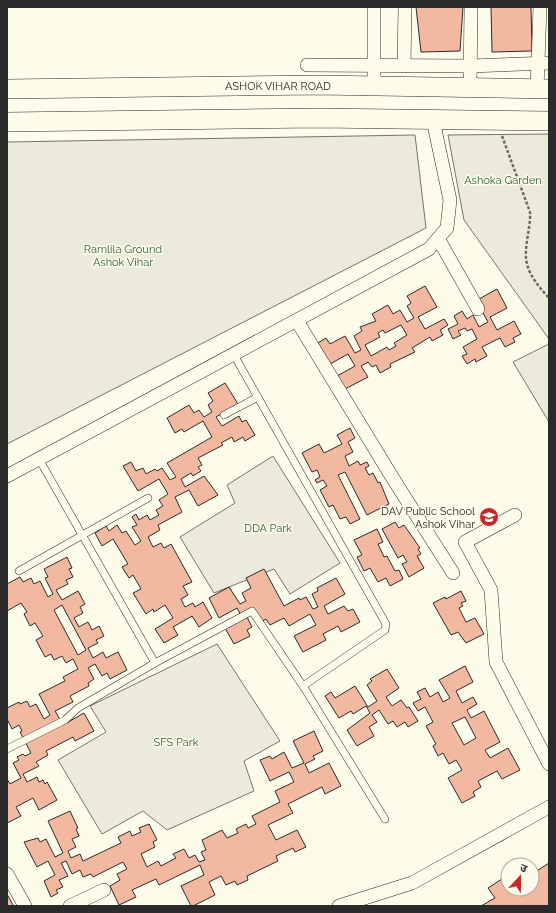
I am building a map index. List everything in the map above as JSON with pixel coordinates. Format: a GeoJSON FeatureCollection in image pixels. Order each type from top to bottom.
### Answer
{"type":"FeatureCollection","features":[{"type":"Feature","properties":{"kind":"main road","name":"ASHOK VIHAR ROAD"},"geometry":{"type":"LineString","coordinates":[[7,89],[374,86],[543,89]]}},
{"type":"Feature","properties":{"kind":"main road"},"geometry":{"type":"LineString","coordinates":[[7,122],[319,118],[549,121]]}},
{"type":"Feature","properties":{"kind":"street"},"geometry":{"type":"LineString","coordinates":[[374,7],[374,86]]}},
{"type":"Feature","properties":{"kind":"street"},"geometry":{"type":"LineString","coordinates":[[404,66],[405,7]]}},
{"type":"Feature","properties":{"kind":"street"},"geometry":{"type":"LineString","coordinates":[[470,7],[470,87]]}},
{"type":"Feature","properties":{"kind":"street"},"geometry":{"type":"LineString","coordinates":[[540,7],[543,89]]}},
{"type":"Feature","properties":{"kind":"street"},"geometry":{"type":"LineString","coordinates":[[307,65],[470,66],[543,64]]}},
{"type":"Feature","properties":{"kind":"street"},"geometry":{"type":"LineString","coordinates":[[7,476],[429,249],[439,240],[448,228],[450,200],[433,120]]}},
{"type":"Feature","properties":{"kind":"street"},"geometry":{"type":"LineString","coordinates":[[439,240],[478,308]]}},
{"type":"Feature","properties":{"kind":"street"},"geometry":{"type":"LineString","coordinates":[[297,321],[392,477],[435,541],[453,573]]}},
{"type":"Feature","properties":{"kind":"street"},"geometry":{"type":"LineString","coordinates":[[515,515],[465,542],[491,590],[496,662],[549,764]]}},
{"type":"Feature","properties":{"kind":"street"},"geometry":{"type":"LineString","coordinates":[[339,906],[412,883],[549,807]]}},
{"type":"Feature","properties":{"kind":"street"},"geometry":{"type":"LineString","coordinates":[[7,874],[25,906]]}},
{"type":"Feature","properties":{"kind":"street"},"geometry":{"type":"LineString","coordinates":[[70,906],[104,890]]}},
{"type":"Feature","properties":{"kind":"lane"},"geometry":{"type":"LineString","coordinates":[[234,355],[386,624],[385,630],[303,686]]}},
{"type":"Feature","properties":{"kind":"lane"},"geometry":{"type":"LineString","coordinates":[[224,415],[258,397]]}},
{"type":"Feature","properties":{"kind":"lane"},"geometry":{"type":"LineString","coordinates":[[39,460],[155,663]]}},
{"type":"Feature","properties":{"kind":"lane"},"geometry":{"type":"LineString","coordinates":[[18,571],[148,498]]}},
{"type":"Feature","properties":{"kind":"lane"},"geometry":{"type":"LineString","coordinates":[[7,750],[65,720],[78,708],[155,663],[252,611],[303,686],[386,819]]}},
{"type":"Feature","properties":{"kind":"path"},"geometry":{"type":"LineString","coordinates":[[496,120],[530,212],[527,264],[539,287],[549,298]]}},
{"type":"Feature","properties":{"kind":"green space","name":"Ashoka Garden"},"geometry":{"type":"Polygon","coordinates":[[[549,134],[549,339],[464,220],[448,135],[549,134]]]}},
{"type":"Feature","properties":{"kind":"green space","name":"Ramlila Ground Ashok Vihar"},"geometry":{"type":"Polygon","coordinates":[[[415,135],[426,228],[7,444],[7,142],[415,135]]]}},
{"type":"Feature","properties":{"kind":"green space"},"geometry":{"type":"Polygon","coordinates":[[[549,344],[549,422],[513,362],[549,344]]]}},
{"type":"Feature","properties":{"kind":"green space","name":"DDA Park"},"geometry":{"type":"Polygon","coordinates":[[[273,456],[340,563],[290,594],[274,569],[214,593],[180,537],[235,503],[227,485],[273,456]]]}},
{"type":"Feature","properties":{"kind":"green space","name":"SFS Park"},"geometry":{"type":"Polygon","coordinates":[[[217,644],[280,741],[244,761],[254,791],[167,830],[143,811],[102,834],[58,760],[106,732],[90,706],[217,644]]]}},
{"type":"Feature","properties":{"kind":"building"},"geometry":{"type":"Polygon","coordinates":[[[416,7],[463,7],[460,51],[421,52],[416,7]]]}},
{"type":"Feature","properties":{"kind":"building"},"geometry":{"type":"Polygon","coordinates":[[[491,7],[531,7],[532,51],[492,52],[491,7]]]}},
{"type":"Feature","properties":{"kind":"building"},"geometry":{"type":"Polygon","coordinates":[[[425,286],[437,307],[418,317],[425,329],[444,319],[448,325],[440,330],[443,335],[432,341],[430,337],[412,348],[415,352],[390,364],[391,367],[380,373],[376,365],[372,367],[368,362],[361,366],[368,377],[345,389],[337,376],[355,366],[348,354],[330,364],[318,343],[326,338],[330,344],[345,336],[355,353],[361,350],[354,336],[362,331],[360,327],[376,321],[372,314],[388,305],[393,314],[400,310],[407,322],[414,318],[407,306],[411,303],[407,296],[425,286]],[[401,325],[385,333],[383,330],[378,333],[380,337],[365,345],[371,356],[387,347],[389,350],[396,346],[394,343],[407,335],[401,325]]]}},
{"type":"Feature","properties":{"kind":"building"},"geometry":{"type":"Polygon","coordinates":[[[497,289],[507,308],[490,317],[497,330],[514,321],[521,334],[513,338],[515,342],[505,347],[500,338],[482,347],[487,356],[476,362],[475,359],[467,364],[462,356],[467,354],[463,347],[477,339],[472,329],[467,331],[465,328],[458,331],[461,335],[453,339],[448,329],[458,324],[454,316],[462,311],[467,319],[473,315],[479,327],[488,322],[482,311],[485,309],[479,299],[497,289]]]}},
{"type":"Feature","properties":{"kind":"building"},"geometry":{"type":"Polygon","coordinates":[[[225,383],[238,404],[216,417],[222,426],[239,416],[242,422],[246,420],[255,435],[245,441],[243,437],[234,442],[232,437],[221,443],[223,445],[198,458],[202,465],[198,467],[201,471],[193,476],[191,473],[181,479],[185,487],[204,476],[218,495],[198,506],[189,490],[175,497],[182,512],[158,525],[160,530],[148,537],[153,547],[161,543],[164,548],[171,544],[192,582],[183,586],[188,595],[181,599],[185,607],[193,603],[195,607],[203,602],[212,618],[199,627],[192,616],[173,627],[178,635],[164,643],[155,629],[173,618],[165,605],[154,612],[153,609],[146,614],[133,593],[141,589],[133,575],[129,578],[122,567],[128,564],[113,539],[102,546],[95,533],[106,526],[109,531],[117,525],[122,533],[126,531],[135,545],[141,541],[132,527],[137,525],[132,517],[136,514],[139,520],[147,515],[150,520],[159,515],[156,510],[163,506],[159,500],[168,494],[159,479],[138,491],[123,466],[131,462],[136,471],[143,468],[146,474],[155,469],[157,471],[162,468],[170,480],[176,477],[167,463],[212,437],[203,421],[184,432],[182,429],[175,433],[167,418],[189,405],[194,413],[199,410],[204,417],[212,412],[208,405],[213,401],[208,393],[225,383]]]}},
{"type":"Feature","properties":{"kind":"building"},"geometry":{"type":"Polygon","coordinates":[[[350,428],[355,438],[348,442],[353,452],[345,456],[349,466],[358,461],[360,465],[367,462],[369,466],[365,468],[369,475],[373,473],[378,483],[380,482],[389,504],[367,515],[345,472],[338,475],[360,519],[350,524],[346,517],[340,519],[333,505],[329,507],[320,490],[327,486],[323,480],[317,483],[315,480],[320,477],[317,470],[312,472],[302,453],[319,444],[324,453],[342,444],[337,435],[350,428]]]}},
{"type":"Feature","properties":{"kind":"building"},"geometry":{"type":"Polygon","coordinates":[[[395,522],[399,528],[404,525],[420,548],[418,549],[421,554],[417,556],[424,568],[409,577],[402,564],[407,562],[403,555],[398,558],[382,529],[395,522]]]}},
{"type":"Feature","properties":{"kind":"building"},"geometry":{"type":"Polygon","coordinates":[[[377,529],[383,542],[378,544],[384,557],[387,556],[395,571],[399,570],[403,579],[390,586],[386,578],[378,582],[370,568],[364,571],[357,557],[362,555],[354,540],[377,529]]]}},
{"type":"Feature","properties":{"kind":"building"},"geometry":{"type":"Polygon","coordinates":[[[67,557],[72,568],[69,569],[73,577],[66,580],[68,584],[56,590],[62,600],[78,591],[85,604],[80,607],[83,613],[74,618],[79,627],[88,622],[92,630],[99,626],[104,636],[96,640],[98,643],[88,648],[93,658],[103,652],[106,658],[118,652],[127,670],[110,679],[107,673],[102,676],[95,664],[88,668],[94,679],[88,683],[89,686],[70,696],[73,702],[55,711],[63,725],[84,713],[94,731],[75,741],[73,737],[46,751],[48,755],[36,762],[39,766],[23,774],[27,782],[37,777],[39,782],[43,780],[45,784],[47,782],[57,800],[39,810],[33,798],[16,807],[21,816],[7,823],[7,779],[10,784],[21,778],[13,763],[19,760],[17,757],[23,754],[25,756],[31,753],[20,732],[22,731],[19,725],[12,729],[7,719],[7,708],[19,702],[20,704],[27,701],[30,707],[36,704],[44,719],[50,715],[39,694],[65,681],[63,677],[78,669],[73,659],[66,663],[62,656],[54,660],[51,654],[45,657],[36,640],[43,636],[35,623],[30,626],[24,614],[27,612],[21,603],[7,611],[7,584],[20,577],[23,582],[31,578],[34,584],[40,581],[48,597],[53,594],[45,578],[48,577],[44,569],[67,557]],[[62,605],[54,610],[78,655],[86,650],[62,605]]]}},
{"type":"Feature","properties":{"kind":"building"},"geometry":{"type":"Polygon","coordinates":[[[264,569],[284,606],[299,598],[300,600],[306,597],[313,609],[318,607],[312,594],[318,591],[317,588],[336,578],[345,594],[324,606],[328,614],[344,606],[348,611],[353,609],[360,622],[341,632],[338,626],[323,634],[326,640],[303,652],[294,636],[316,625],[310,614],[289,626],[284,618],[270,625],[266,619],[259,623],[254,613],[247,617],[252,627],[247,630],[250,636],[234,644],[225,628],[243,619],[237,608],[219,618],[209,598],[229,587],[240,604],[246,601],[242,593],[251,588],[246,578],[264,569]]]}},
{"type":"Feature","properties":{"kind":"building"},"geometry":{"type":"Polygon","coordinates":[[[461,591],[466,601],[461,603],[463,606],[459,608],[466,622],[475,618],[484,634],[466,643],[458,632],[451,635],[433,603],[445,597],[446,599],[461,591]]]}},
{"type":"Feature","properties":{"kind":"building"},"geometry":{"type":"Polygon","coordinates":[[[465,666],[473,682],[456,691],[462,703],[473,697],[477,704],[467,710],[471,718],[484,711],[500,742],[485,750],[490,758],[508,748],[520,770],[502,779],[497,771],[478,781],[481,787],[473,792],[475,796],[462,803],[448,778],[462,770],[456,760],[449,764],[443,753],[438,756],[433,746],[436,744],[426,726],[433,722],[425,707],[418,711],[413,703],[421,699],[417,692],[425,688],[430,697],[438,692],[443,702],[450,698],[439,680],[465,666]],[[465,717],[452,723],[464,745],[476,738],[465,717]]]}},
{"type":"Feature","properties":{"kind":"building"},"geometry":{"type":"Polygon","coordinates":[[[387,669],[399,688],[386,697],[392,706],[401,700],[407,708],[409,707],[418,721],[408,727],[405,722],[397,727],[393,721],[388,724],[379,710],[372,715],[377,722],[369,727],[374,736],[357,746],[347,730],[370,713],[366,706],[353,714],[351,711],[339,718],[325,696],[331,692],[335,698],[355,686],[368,707],[377,701],[367,685],[372,681],[370,679],[387,669]]]}},
{"type":"Feature","properties":{"kind":"building"},"geometry":{"type":"Polygon","coordinates":[[[314,731],[323,751],[313,756],[315,759],[305,764],[309,773],[329,763],[341,786],[325,794],[322,787],[288,804],[293,813],[268,825],[276,840],[297,830],[306,847],[295,852],[293,848],[276,856],[278,861],[247,876],[248,880],[237,885],[235,881],[226,885],[221,876],[209,882],[215,895],[193,906],[191,906],[181,886],[204,875],[200,865],[159,885],[156,879],[132,890],[136,897],[119,905],[110,886],[120,880],[117,874],[127,869],[123,862],[93,877],[91,874],[83,877],[80,870],[72,874],[66,861],[61,863],[68,876],[59,880],[63,887],[56,890],[58,893],[51,897],[44,881],[55,875],[48,861],[37,867],[24,842],[38,838],[40,842],[46,839],[55,857],[63,853],[48,821],[70,811],[78,828],[76,829],[79,836],[72,839],[76,847],[68,851],[71,858],[80,854],[83,861],[121,843],[118,837],[130,831],[132,836],[141,832],[139,828],[149,824],[157,840],[153,842],[155,847],[141,854],[147,867],[158,861],[161,866],[176,858],[173,854],[184,849],[189,858],[195,855],[199,862],[205,860],[201,852],[206,850],[202,840],[222,830],[227,838],[238,833],[236,829],[246,824],[248,828],[256,824],[252,816],[280,802],[275,791],[294,782],[289,772],[270,781],[260,760],[270,756],[272,759],[284,752],[292,768],[304,763],[293,741],[314,731]]]}},
{"type":"Feature","properties":{"kind":"building"},"geometry":{"type":"Polygon","coordinates":[[[549,863],[549,906],[481,906],[495,898],[488,888],[500,880],[500,897],[540,897],[540,869],[549,863]]]}},
{"type":"Feature","properties":{"kind":"building"},"geometry":{"type":"Polygon","coordinates":[[[7,894],[13,905],[12,906],[7,906],[7,894]]]}},
{"type":"Feature","properties":{"kind":"place","name":"DAV Public School Ashok Vihar"},"geometry":{"type":"Point","coordinates":[489,517]}}]}
